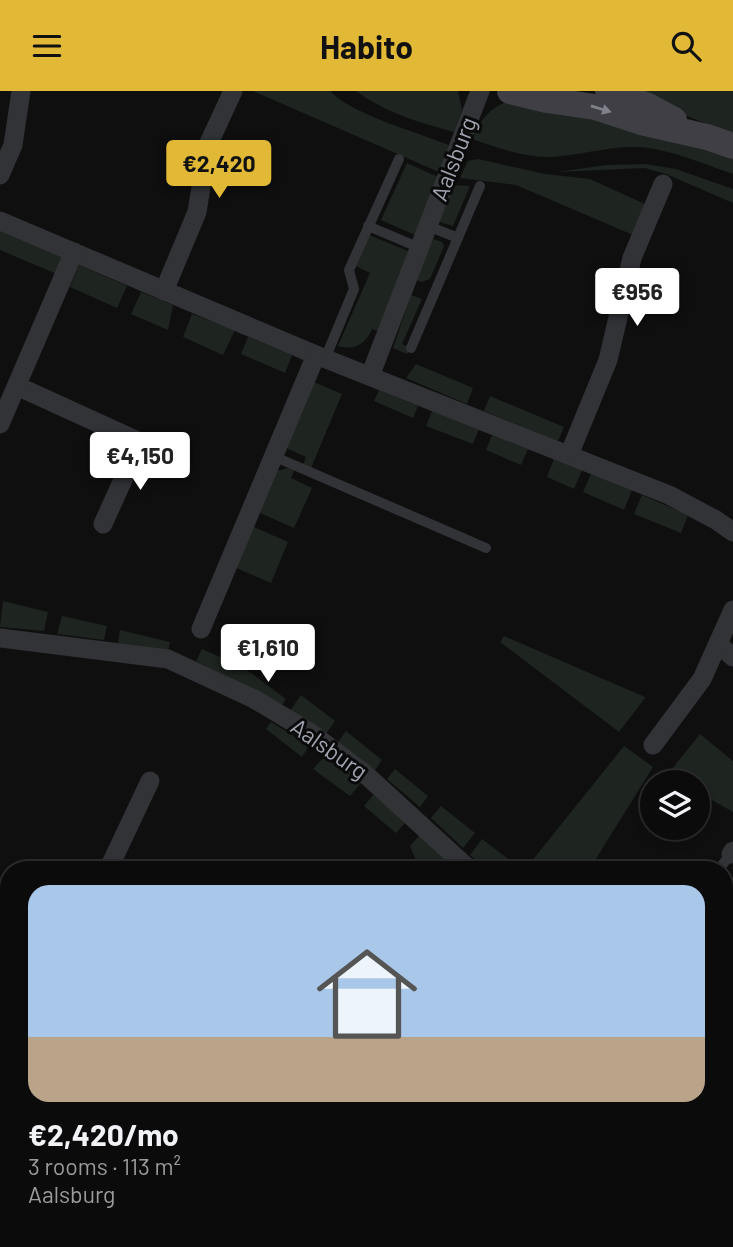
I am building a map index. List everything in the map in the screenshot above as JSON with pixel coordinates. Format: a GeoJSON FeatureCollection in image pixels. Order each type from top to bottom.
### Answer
{"type":"FeatureCollection","features":[{"type":"Feature","properties":{"kind":"street"},"geometry":{"type":"LineString","coordinates":[[0,175],[13,145],[21,91]]}},
{"type":"Feature","properties":{"kind":"street"},"geometry":{"type":"LineString","coordinates":[[164,291],[197,212],[208,145],[233,91]]}},
{"type":"Feature","properties":{"kind":"street","name":"Aalsburg"},"geometry":{"type":"LineString","coordinates":[[370,376],[480,91]]}},
{"type":"Feature","properties":{"kind":"street"},"geometry":{"type":"LineString","coordinates":[[510,91],[595,107],[733,146]]}},
{"type":"Feature","properties":{"kind":"street"},"geometry":{"type":"LineString","coordinates":[[608,91],[648,106],[707,137]]}},
{"type":"Feature","properties":{"kind":"street"},"geometry":{"type":"LineString","coordinates":[[569,455],[608,360],[632,258],[663,184]]}},
{"type":"Feature","properties":{"kind":"street"},"geometry":{"type":"LineString","coordinates":[[0,221],[320,357],[670,495],[733,532]]}},
{"type":"Feature","properties":{"kind":"street"},"geometry":{"type":"LineString","coordinates":[[0,424],[74,252]]}},
{"type":"Feature","properties":{"kind":"street"},"geometry":{"type":"LineString","coordinates":[[201,629],[273,456],[320,357]]}},
{"type":"Feature","properties":{"kind":"street"},"geometry":{"type":"LineString","coordinates":[[17,386],[166,454]]}},
{"type":"Feature","properties":{"kind":"street"},"geometry":{"type":"LineString","coordinates":[[103,524],[140,442]]}},
{"type":"Feature","properties":{"kind":"street"},"geometry":{"type":"LineString","coordinates":[[653,745],[726,651],[733,610]]}},
{"type":"Feature","properties":{"kind":"street","name":"Aalsburg"},"geometry":{"type":"LineString","coordinates":[[0,638],[168,659],[254,699],[311,733],[364,773],[460,861]]}},
{"type":"Feature","properties":{"kind":"street"},"geometry":{"type":"LineString","coordinates":[[112,861],[150,781]]}},
{"type":"Feature","properties":{"kind":"lane"},"geometry":{"type":"LineString","coordinates":[[320,357],[354,289],[349,270],[399,159]]}},
{"type":"Feature","properties":{"kind":"lane","name":"Aalsburg"},"geometry":{"type":"LineString","coordinates":[[411,348],[480,185]]}},
{"type":"Feature","properties":{"kind":"lane"},"geometry":{"type":"LineString","coordinates":[[368,226],[420,249]]}},
{"type":"Feature","properties":{"kind":"lane","name":"Aalsburg"},"geometry":{"type":"LineString","coordinates":[[428,226],[458,238]]}},
{"type":"Feature","properties":{"kind":"lane"},"geometry":{"type":"LineString","coordinates":[[273,456],[486,548]]}},
{"type":"Feature","properties":{"kind":"shaded area"},"geometry":{"type":"Polygon","coordinates":[[[253,91],[330,91],[369,115],[449,145],[439,172],[253,91]]]}},
{"type":"Feature","properties":{"kind":"shaded area"},"geometry":{"type":"Polygon","coordinates":[[[356,91],[458,91],[462,110],[454,132],[391,111],[356,91]]]}},
{"type":"Feature","properties":{"kind":"shaded area"},"geometry":{"type":"Polygon","coordinates":[[[623,91],[733,91],[733,134],[623,91]]]}},
{"type":"Feature","properties":{"kind":"shaded area"},"geometry":{"type":"Polygon","coordinates":[[[508,101],[571,109],[733,158],[733,174],[651,148],[617,148],[542,157],[512,152],[472,139],[486,116],[508,101]]]}},
{"type":"Feature","properties":{"kind":"shaded area"},"geometry":{"type":"Polygon","coordinates":[[[478,159],[545,174],[590,179],[645,204],[633,235],[516,185],[460,178],[468,161],[478,159]]]}},
{"type":"Feature","properties":{"kind":"shaded area"},"geometry":{"type":"Polygon","coordinates":[[[407,163],[438,177],[415,235],[381,220],[407,163]]]}},
{"type":"Feature","properties":{"kind":"shaded area"},"geometry":{"type":"Polygon","coordinates":[[[645,164],[676,169],[733,189],[733,203],[666,174],[645,168],[557,172],[606,165],[645,164]]]}},
{"type":"Feature","properties":{"kind":"shaded area"},"geometry":{"type":"Polygon","coordinates":[[[454,185],[470,186],[453,226],[439,222],[454,185]]]}},
{"type":"Feature","properties":{"kind":"shaded area"},"geometry":{"type":"Polygon","coordinates":[[[0,231],[66,259],[59,275],[0,250],[0,231]]]}},
{"type":"Feature","properties":{"kind":"shaded area"},"geometry":{"type":"Polygon","coordinates":[[[369,235],[408,251],[408,254],[378,331],[372,329],[363,342],[354,347],[338,346],[370,273],[356,266],[369,235]]]}},
{"type":"Feature","properties":{"kind":"shaded area"},"geometry":{"type":"Polygon","coordinates":[[[433,239],[442,242],[444,246],[430,279],[422,282],[416,280],[433,239]]]}},
{"type":"Feature","properties":{"kind":"shaded area"},"geometry":{"type":"Polygon","coordinates":[[[79,265],[127,286],[117,308],[70,287],[79,265]]]}},
{"type":"Feature","properties":{"kind":"shaded area"},"geometry":{"type":"Polygon","coordinates":[[[141,292],[173,305],[168,330],[131,314],[141,292]]]}},
{"type":"Feature","properties":{"kind":"shaded area"},"geometry":{"type":"Polygon","coordinates":[[[411,295],[422,299],[402,344],[410,348],[407,354],[393,348],[411,295]]]}},
{"type":"Feature","properties":{"kind":"shaded area"},"geometry":{"type":"Polygon","coordinates":[[[192,314],[235,330],[223,355],[183,337],[192,314]]]}},
{"type":"Feature","properties":{"kind":"shaded area"},"geometry":{"type":"Polygon","coordinates":[[[248,337],[292,355],[285,373],[241,354],[248,337]]]}},
{"type":"Feature","properties":{"kind":"shaded area"},"geometry":{"type":"Polygon","coordinates":[[[416,364],[473,388],[467,404],[406,378],[416,364]]]}},
{"type":"Feature","properties":{"kind":"shaded area"},"geometry":{"type":"Polygon","coordinates":[[[314,382],[342,394],[311,468],[303,465],[306,457],[286,448],[314,382]]]}},
{"type":"Feature","properties":{"kind":"shaded area"},"geometry":{"type":"Polygon","coordinates":[[[379,390],[418,406],[413,418],[374,401],[379,390]]]}},
{"type":"Feature","properties":{"kind":"shaded area"},"geometry":{"type":"Polygon","coordinates":[[[490,396],[564,427],[558,441],[484,411],[490,396]]]}},
{"type":"Feature","properties":{"kind":"shaded area"},"geometry":{"type":"Polygon","coordinates":[[[432,411],[479,429],[473,444],[426,426],[432,411]]]}},
{"type":"Feature","properties":{"kind":"shaded area"},"geometry":{"type":"Polygon","coordinates":[[[492,435],[528,449],[521,465],[486,450],[492,435]]]}},
{"type":"Feature","properties":{"kind":"shaded area"},"geometry":{"type":"Polygon","coordinates":[[[554,459],[582,470],[574,489],[547,477],[554,459]]]}},
{"type":"Feature","properties":{"kind":"shaded area"},"geometry":{"type":"Polygon","coordinates":[[[288,468],[294,470],[291,478],[312,488],[294,528],[258,512],[276,471],[288,468]]]}},
{"type":"Feature","properties":{"kind":"shaded area"},"geometry":{"type":"Polygon","coordinates":[[[591,474],[632,490],[624,510],[583,492],[591,474]]]}},
{"type":"Feature","properties":{"kind":"shaded area"},"geometry":{"type":"Polygon","coordinates":[[[642,495],[688,515],[681,533],[634,514],[642,495]]]}},
{"type":"Feature","properties":{"kind":"shaded area"},"geometry":{"type":"Polygon","coordinates":[[[252,526],[288,542],[271,583],[234,567],[252,526]]]}},
{"type":"Feature","properties":{"kind":"shaded area"},"geometry":{"type":"Polygon","coordinates":[[[3,601],[48,612],[44,631],[0,627],[3,601]]]}},
{"type":"Feature","properties":{"kind":"shaded area"},"geometry":{"type":"Polygon","coordinates":[[[62,616],[107,626],[104,640],[57,634],[62,616]]]}},
{"type":"Feature","properties":{"kind":"shaded area"},"geometry":{"type":"Polygon","coordinates":[[[120,630],[170,642],[168,651],[118,643],[120,630]]]}},
{"type":"Feature","properties":{"kind":"shaded area"},"geometry":{"type":"Polygon","coordinates":[[[504,636],[645,698],[619,732],[500,642],[504,636]]]}},
{"type":"Feature","properties":{"kind":"shaded area"},"geometry":{"type":"Polygon","coordinates":[[[202,649],[243,667],[286,699],[282,705],[196,661],[202,649]]]}},
{"type":"Feature","properties":{"kind":"shaded area"},"geometry":{"type":"Polygon","coordinates":[[[301,695],[335,721],[326,734],[290,711],[301,695]]]}},
{"type":"Feature","properties":{"kind":"shaded area"},"geometry":{"type":"Polygon","coordinates":[[[271,722],[309,746],[302,757],[266,729],[271,722]]]}},
{"type":"Feature","properties":{"kind":"shaded area"},"geometry":{"type":"Polygon","coordinates":[[[346,731],[382,760],[375,770],[338,742],[346,731]]]}},
{"type":"Feature","properties":{"kind":"shaded area"},"geometry":{"type":"Polygon","coordinates":[[[700,734],[733,761],[733,812],[710,799],[710,770],[671,770],[700,734]]]}},
{"type":"Feature","properties":{"kind":"shaded area"},"geometry":{"type":"Polygon","coordinates":[[[624,746],[653,767],[651,770],[640,770],[640,788],[595,861],[532,861],[624,746]]]}},
{"type":"Feature","properties":{"kind":"shaded area"},"geometry":{"type":"Polygon","coordinates":[[[324,757],[361,783],[350,796],[313,769],[324,757]]]}},
{"type":"Feature","properties":{"kind":"shaded area"},"geometry":{"type":"Polygon","coordinates":[[[395,769],[428,796],[420,807],[387,779],[395,769]]]}},
{"type":"Feature","properties":{"kind":"shaded area"},"geometry":{"type":"Polygon","coordinates":[[[374,794],[406,822],[396,833],[364,806],[374,794]]]}},
{"type":"Feature","properties":{"kind":"shaded area"},"geometry":{"type":"Polygon","coordinates":[[[441,806],[475,833],[463,848],[431,818],[441,806]]]}},
{"type":"Feature","properties":{"kind":"shaded area"},"geometry":{"type":"Polygon","coordinates":[[[420,835],[447,861],[416,861],[410,846],[420,835]]]}},
{"type":"Feature","properties":{"kind":"shaded area"},"geometry":{"type":"Polygon","coordinates":[[[482,839],[511,861],[476,861],[470,855],[482,839]]]}}]}
